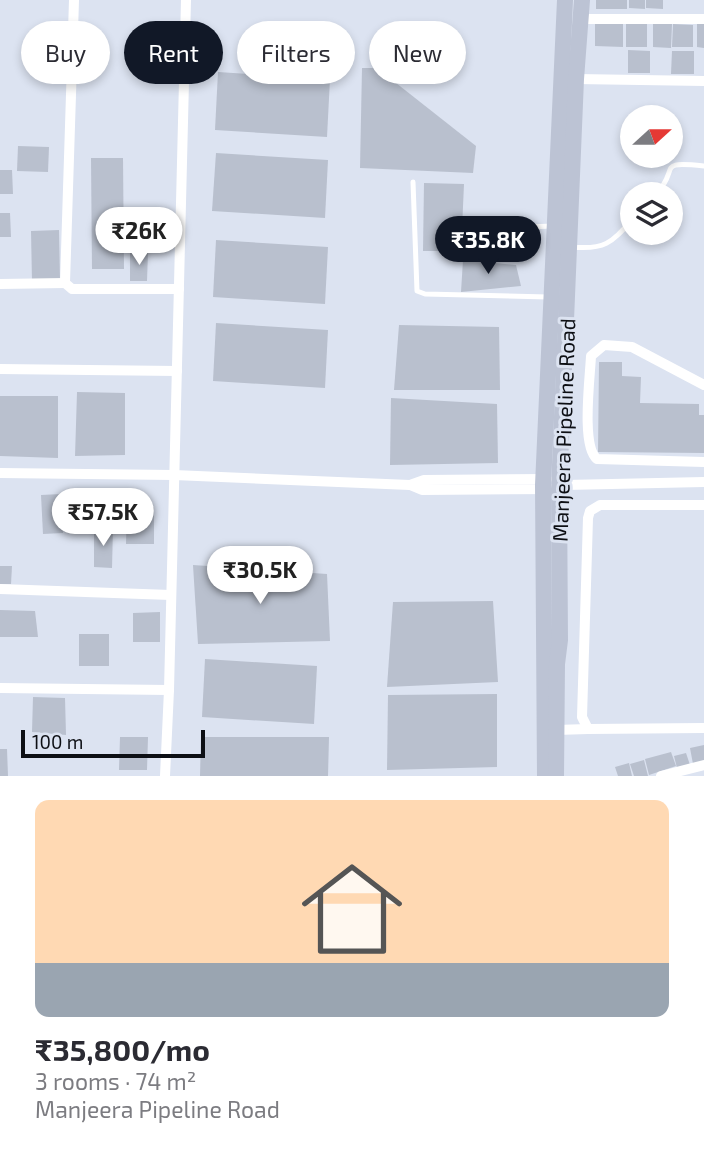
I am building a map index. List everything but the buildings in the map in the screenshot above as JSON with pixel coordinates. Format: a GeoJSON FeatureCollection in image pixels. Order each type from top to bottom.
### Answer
{"type":"FeatureCollection","features":[{"type":"Feature","properties":{"kind":"main road","name":"Manjeera Pipeline Road"},"geometry":{"type":"LineString","coordinates":[[554,484],[569,246],[565,0]]}},
{"type":"Feature","properties":{"kind":"main road","name":"Manjeera Pipeline Road"},"geometry":{"type":"LineString","coordinates":[[545,776],[551,663],[560,640],[551,297],[555,226],[576,79],[582,0]]}},
{"type":"Feature","properties":{"kind":"main road","name":"Manjeera Pipeline Road"},"geometry":{"type":"LineString","coordinates":[[551,663],[556,776]]}},
{"type":"Feature","properties":{"kind":"street"},"geometry":{"type":"LineString","coordinates":[[65,283],[74,0]]}},
{"type":"Feature","properties":{"kind":"street"},"geometry":{"type":"LineString","coordinates":[[164,776],[172,595],[186,0]]}},
{"type":"Feature","properties":{"kind":"street"},"geometry":{"type":"LineString","coordinates":[[582,19],[704,19]]}},
{"type":"Feature","properties":{"kind":"street"},"geometry":{"type":"LineString","coordinates":[[576,79],[704,81]]}},
{"type":"Feature","properties":{"kind":"street"},"geometry":{"type":"LineString","coordinates":[[0,284],[65,283],[72,289],[179,289]]}},
{"type":"Feature","properties":{"kind":"street"},"geometry":{"type":"LineString","coordinates":[[704,385],[632,347],[604,345],[591,356],[587,437],[597,460],[704,462]]}},
{"type":"Feature","properties":{"kind":"street"},"geometry":{"type":"LineString","coordinates":[[0,369],[177,371]]}},
{"type":"Feature","properties":{"kind":"street"},"geometry":{"type":"LineString","coordinates":[[0,473],[174,475],[410,485],[422,490],[554,484],[704,482]]}},
{"type":"Feature","properties":{"kind":"street"},"geometry":{"type":"LineString","coordinates":[[588,729],[582,717],[590,511],[600,505],[704,505]]}},
{"type":"Feature","properties":{"kind":"street"},"geometry":{"type":"LineString","coordinates":[[0,589],[172,595]]}},
{"type":"Feature","properties":{"kind":"street"},"geometry":{"type":"LineString","coordinates":[[0,688],[169,690]]}},
{"type":"Feature","properties":{"kind":"street"},"geometry":{"type":"LineString","coordinates":[[556,730],[704,728]]}},
{"type":"Feature","properties":{"kind":"street"},"geometry":{"type":"LineString","coordinates":[[661,776],[704,765]]}},
{"type":"Feature","properties":{"kind":"lane"},"geometry":{"type":"LineString","coordinates":[[665,182],[669,168],[676,163],[704,166]]}},
{"type":"Feature","properties":{"kind":"lane"},"geometry":{"type":"LineString","coordinates":[[413,182],[417,291],[425,294],[551,297]]}},
{"type":"Feature","properties":{"kind":"lane"},"geometry":{"type":"LineString","coordinates":[[469,253],[468,234],[472,229],[555,226]]}},
{"type":"Feature","properties":{"kind":"lane"},"geometry":{"type":"LineString","coordinates":[[569,246],[586,248],[611,243],[620,233]]}}]}
